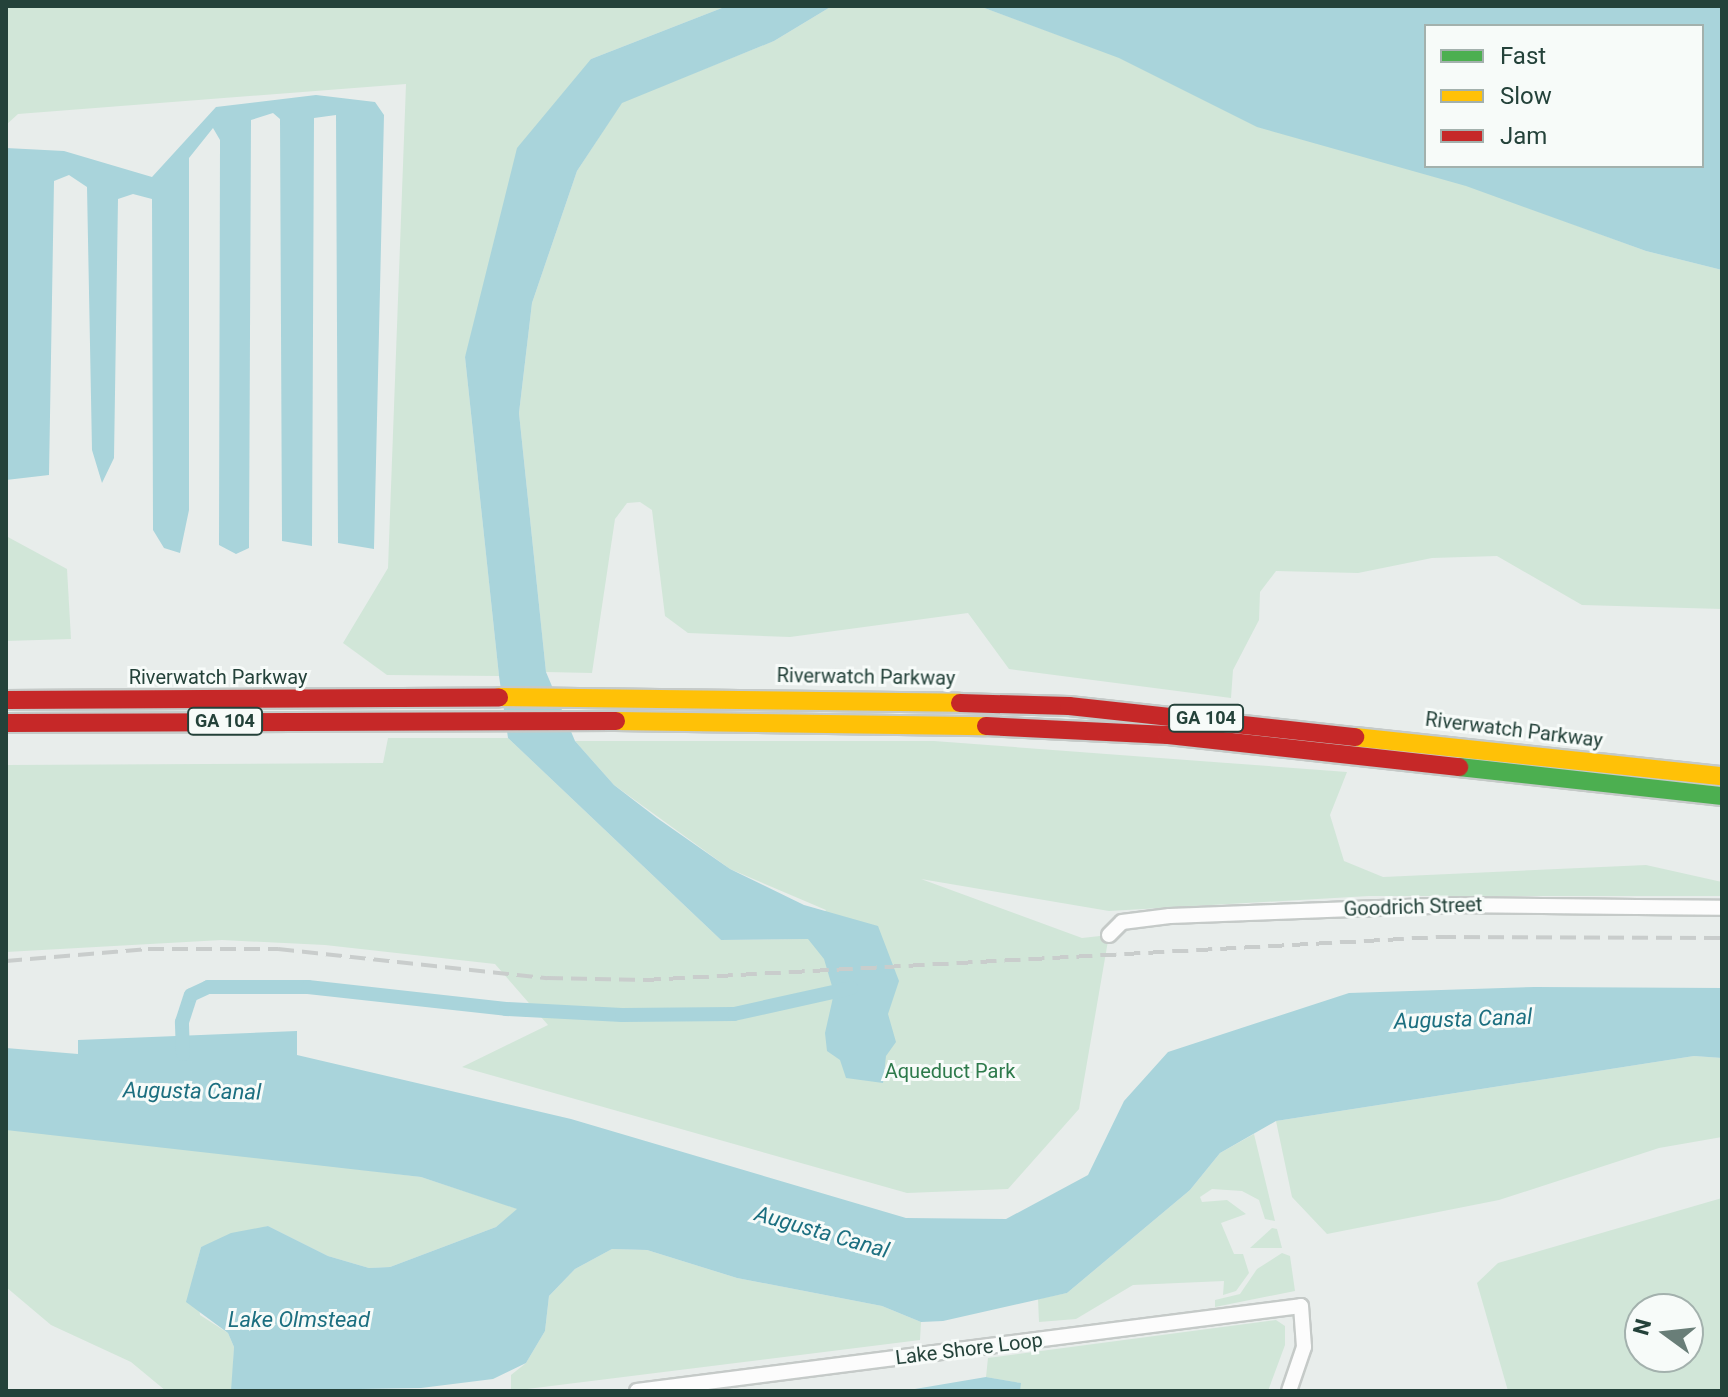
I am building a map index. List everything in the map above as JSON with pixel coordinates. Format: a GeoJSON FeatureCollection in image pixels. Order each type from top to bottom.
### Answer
{"type":"FeatureCollection","features":[{"type":"Feature","properties":{"kind":"main road","name":"Riverwatch Parkway"},"geometry":{"type":"LineString","coordinates":[[6,700],[687,696],[1069,706],[1722,776]]}},
{"type":"Feature","properties":{"kind":"main road","name":"Riverwatch Parkway"},"geometry":{"type":"LineString","coordinates":[[6,723],[444,720],[927,723],[1168,735],[1722,796]]}},
{"type":"Feature","properties":{"kind":"street","name":"Goodrich Street"},"geometry":{"type":"LineString","coordinates":[[1109,935],[1122,922],[1232,913],[1627,903],[1722,908]]}},
{"type":"Feature","properties":{"kind":"street","name":"Lake Shore Loop"},"geometry":{"type":"LineString","coordinates":[[637,1391],[1301,1306],[1304,1347],[1289,1391]]}},
{"type":"Feature","properties":{"kind":"green space"},"geometry":{"type":"Polygon","coordinates":[[[6,6],[727,6],[591,59],[465,357],[499,676],[387,675],[343,643],[388,568],[406,84],[18,114],[6,125],[6,6]]]}},
{"type":"Feature","properties":{"kind":"green space"},"geometry":{"type":"Polygon","coordinates":[[[832,6],[979,6],[1646,251],[1722,270],[1722,609],[1582,605],[1497,556],[1432,558],[1358,573],[1276,571],[1260,592],[1259,620],[1233,670],[1231,698],[1009,669],[968,613],[790,637],[688,633],[665,616],[652,510],[640,502],[627,503],[615,519],[592,673],[546,672],[519,413],[532,303],[577,171],[622,102],[774,41],[832,6]]]}},
{"type":"Feature","properties":{"kind":"green space"},"geometry":{"type":"Polygon","coordinates":[[[6,536],[67,569],[71,639],[6,641],[6,536]]]}},
{"type":"Feature","properties":{"kind":"green space","name":"Aqueduct Park"},"geometry":{"type":"Polygon","coordinates":[[[388,738],[508,738],[721,940],[807,939],[826,910],[730,869],[614,785],[575,741],[934,741],[1347,772],[1330,815],[1344,861],[1383,877],[1646,865],[1722,882],[1722,896],[1369,896],[1109,911],[921,879],[1082,938],[1109,935],[1079,1109],[1008,1189],[907,1193],[462,1067],[548,1025],[495,964],[325,945],[222,940],[6,952],[6,765],[383,763],[388,738]]]}},
{"type":"Feature","properties":{"kind":"green space"},"geometry":{"type":"Polygon","coordinates":[[[1694,1056],[1722,1058],[1722,1137],[1659,1148],[1499,1200],[1327,1234],[1292,1197],[1276,1121],[1694,1056]]]}},
{"type":"Feature","properties":{"kind":"green space"},"geometry":{"type":"Polygon","coordinates":[[[35,1129],[421,1177],[518,1209],[496,1227],[390,1267],[369,1268],[328,1256],[268,1226],[201,1247],[195,1270],[200,1315],[228,1333],[234,1347],[232,1391],[166,1391],[131,1362],[51,1325],[6,1287],[6,1130],[35,1129]]]}},
{"type":"Feature","properties":{"kind":"green space"},"geometry":{"type":"Polygon","coordinates":[[[1254,1134],[1275,1221],[1265,1219],[1259,1200],[1242,1191],[1212,1189],[1200,1197],[1202,1202],[1227,1200],[1246,1214],[1221,1223],[1234,1254],[1243,1254],[1249,1273],[1236,1291],[1223,1295],[1224,1281],[1133,1285],[1076,1319],[1039,1322],[1038,1299],[1067,1293],[1190,1190],[1220,1153],[1254,1134]]]}},
{"type":"Feature","properties":{"kind":"green space"},"geometry":{"type":"Polygon","coordinates":[[[1722,1198],[1722,1391],[1508,1391],[1477,1283],[1498,1263],[1722,1198]]]}},
{"type":"Feature","properties":{"kind":"green space"},"geometry":{"type":"Polygon","coordinates":[[[1272,1228],[1277,1229],[1282,1248],[1250,1248],[1272,1228]]]}},
{"type":"Feature","properties":{"kind":"green space"},"geometry":{"type":"Polygon","coordinates":[[[612,1249],[647,1250],[737,1278],[882,1306],[921,1322],[920,1340],[511,1391],[511,1375],[526,1363],[545,1331],[549,1296],[575,1269],[612,1249]]]}},
{"type":"Feature","properties":{"kind":"green space"},"geometry":{"type":"Polygon","coordinates":[[[1282,1253],[1290,1256],[1295,1291],[1215,1307],[1215,1300],[1240,1294],[1257,1269],[1282,1253]]]}},
{"type":"Feature","properties":{"kind":"green space"},"geometry":{"type":"Polygon","coordinates":[[[1276,1320],[1285,1326],[1285,1345],[1268,1391],[1020,1391],[1020,1383],[986,1377],[988,1358],[1276,1320]]]}},
{"type":"Feature","properties":{"kind":"water"},"geometry":{"type":"Polygon","coordinates":[[[727,6],[832,6],[774,41],[622,103],[577,171],[532,303],[519,413],[546,672],[575,741],[614,785],[657,818],[730,869],[804,905],[878,926],[899,981],[888,1014],[896,1042],[886,1056],[883,1083],[846,1078],[840,1060],[827,1051],[825,1033],[834,993],[824,959],[808,939],[721,940],[508,738],[499,676],[465,357],[517,148],[591,59],[727,6]]]}},
{"type":"Feature","properties":{"kind":"water"},"geometry":{"type":"Polygon","coordinates":[[[979,6],[1722,6],[1722,270],[1646,251],[1466,186],[1257,127],[1119,58],[979,6]]]}},
{"type":"Feature","properties":{"kind":"water"},"geometry":{"type":"Polygon","coordinates":[[[316,95],[375,102],[384,115],[374,549],[338,543],[336,115],[314,118],[312,546],[282,541],[280,119],[273,113],[251,120],[249,548],[236,554],[219,545],[220,140],[213,128],[189,158],[189,510],[180,553],[164,548],[153,530],[152,199],[133,194],[118,199],[114,458],[102,483],[92,450],[87,187],[69,175],[54,181],[49,475],[6,480],[6,148],[64,151],[152,177],[216,107],[316,95]]]}},
{"type":"Feature","properties":{"kind":"water"},"geometry":{"type":"Polygon","coordinates":[[[1535,987],[1722,988],[1722,1058],[1694,1056],[1276,1121],[1220,1153],[1190,1190],[1067,1293],[943,1321],[921,1322],[882,1306],[737,1278],[647,1250],[612,1249],[575,1269],[549,1296],[545,1331],[526,1363],[493,1379],[421,1388],[231,1391],[234,1347],[228,1333],[186,1302],[201,1247],[231,1233],[268,1226],[328,1256],[369,1268],[390,1267],[496,1227],[517,1209],[421,1177],[6,1130],[6,1048],[78,1054],[78,1040],[297,1031],[297,1055],[571,1119],[906,1218],[1006,1219],[1088,1175],[1124,1101],[1168,1052],[1349,993],[1535,987]]]}},
{"type":"Feature","properties":{"kind":"water"},"geometry":{"type":"Polygon","coordinates":[[[986,1377],[1021,1383],[1020,1391],[856,1391],[909,1390],[986,1377]]]}},
{"type":"Feature","properties":{"kind":"waterway"},"geometry":{"type":"LineString","coordinates":[[183,1054],[182,1022],[191,995],[208,987],[308,987],[506,1009],[622,1015],[734,1014],[851,988]]}},
{"type":"Feature","properties":{"kind":"railway"},"geometry":{"type":"LineString","coordinates":[[6,961],[148,949],[278,949],[547,978],[645,980],[1440,937],[1722,938]]}},
{"type":"Feature","properties":{"kind":"traffic: fast"},"geometry":{"type":"LineString","coordinates":[[1459,767],[1722,796]]}},
{"type":"Feature","properties":{"kind":"traffic: slow"},"geometry":{"type":"LineString","coordinates":[[499,697],[960,703]]}},
{"type":"Feature","properties":{"kind":"traffic: slow"},"geometry":{"type":"LineString","coordinates":[[616,721],[986,726]]}},
{"type":"Feature","properties":{"kind":"traffic: slow"},"geometry":{"type":"LineString","coordinates":[[1355,737],[1722,776]]}},
{"type":"Feature","properties":{"kind":"traffic: jam"},"geometry":{"type":"LineString","coordinates":[[6,700],[499,697]]}},
{"type":"Feature","properties":{"kind":"traffic: jam"},"geometry":{"type":"LineString","coordinates":[[960,703],[1069,706],[1355,737]]}},
{"type":"Feature","properties":{"kind":"traffic: jam"},"geometry":{"type":"LineString","coordinates":[[6,723],[616,721]]}},
{"type":"Feature","properties":{"kind":"traffic: jam"},"geometry":{"type":"LineString","coordinates":[[986,726],[1168,735],[1459,767]]}},
{"type":"Feature","properties":{"kind":"water label","name":"Augusta Canal"},"geometry":{"type":"Point","coordinates":[1463,1019]}},
{"type":"Feature","properties":{"kind":"water label","name":"Augusta Canal"},"geometry":{"type":"Point","coordinates":[192,1091]}},
{"type":"Feature","properties":{"kind":"water label","name":"Augusta Canal"},"geometry":{"type":"Point","coordinates":[822,1232]}},
{"type":"Feature","properties":{"kind":"water label","name":"Lake Olmstead"},"geometry":{"type":"Point","coordinates":[299,1320]}}]}
